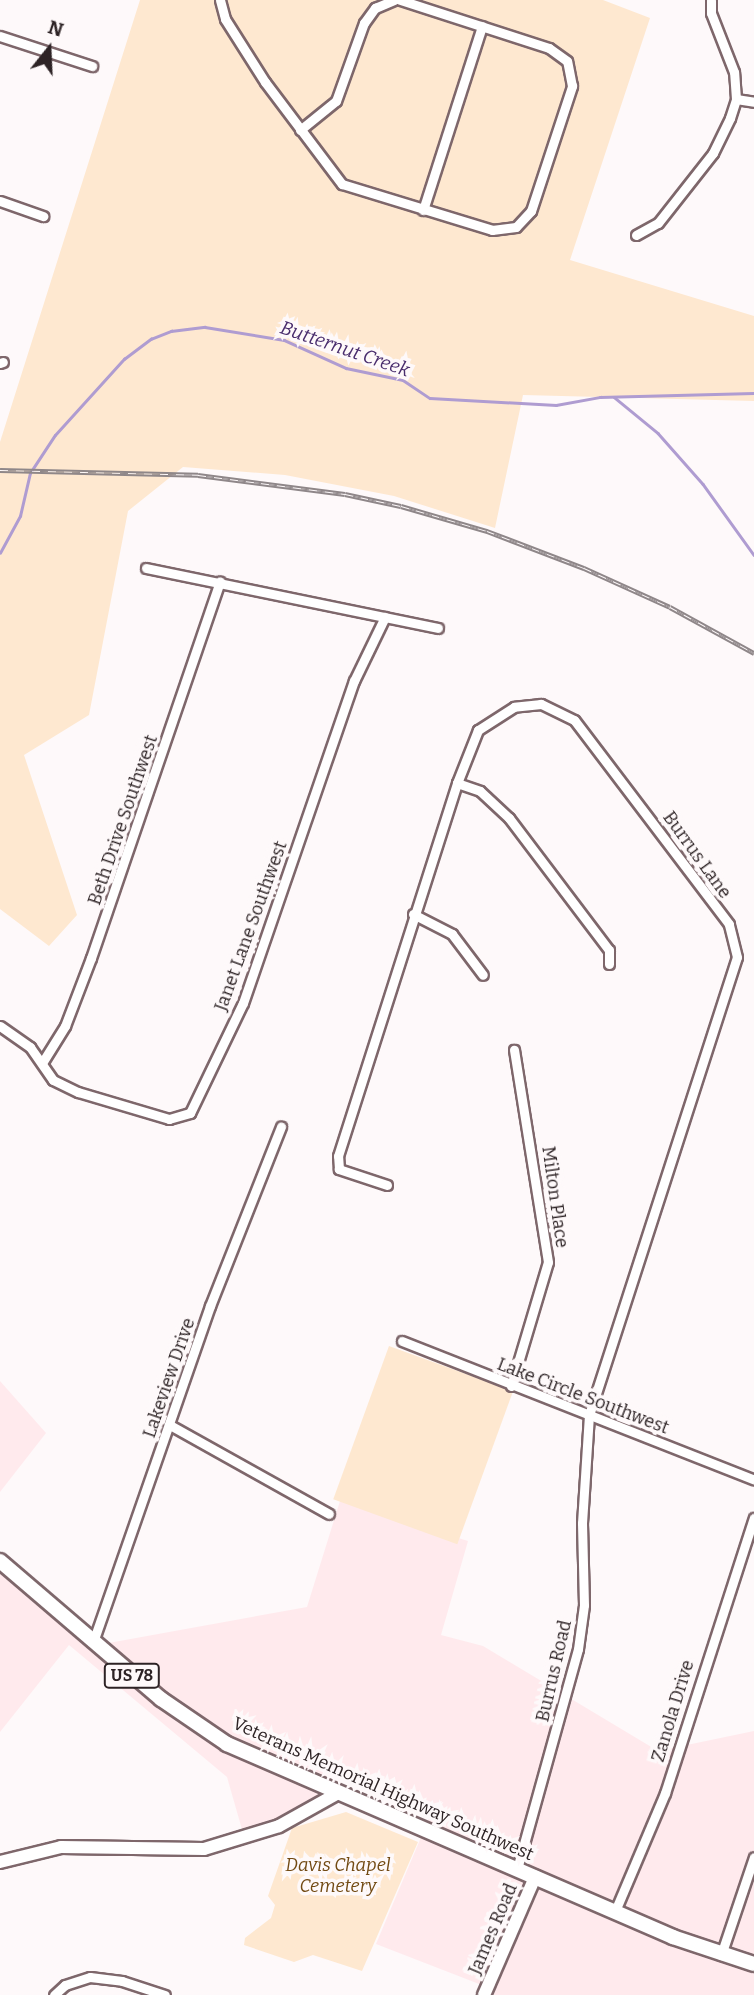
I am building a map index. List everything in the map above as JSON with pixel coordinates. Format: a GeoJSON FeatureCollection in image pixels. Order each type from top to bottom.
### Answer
{"type":"FeatureCollection","features":[{"type":"Feature","properties":{"kind":"main road","name":"Veterans Memorial Highway Southwest"},"geometry":{"type":"LineString","coordinates":[[0,1561],[192,1723],[251,1756],[721,1955],[754,1964]]}},
{"type":"Feature","properties":{"kind":"street"},"geometry":{"type":"LineString","coordinates":[[220,0],[225,19],[300,130],[342,184],[423,210],[502,231],[524,222],[534,203],[572,86],[572,70],[556,50],[400,0]]}},
{"type":"Feature","properties":{"kind":"street"},"geometry":{"type":"LineString","coordinates":[[300,130],[341,94],[364,23],[375,8],[394,0]]}},
{"type":"Feature","properties":{"kind":"street"},"geometry":{"type":"LineString","coordinates":[[636,235],[658,223],[713,153],[736,99],[734,72],[711,13],[711,0]]}},
{"type":"Feature","properties":{"kind":"street"},"geometry":{"type":"LineString","coordinates":[[423,210],[482,26]]}},
{"type":"Feature","properties":{"kind":"street"},"geometry":{"type":"LineString","coordinates":[[0,36],[92,66]]}},
{"type":"Feature","properties":{"kind":"street"},"geometry":{"type":"LineString","coordinates":[[736,99],[754,102]]}},
{"type":"Feature","properties":{"kind":"street"},"geometry":{"type":"LineString","coordinates":[[0,201],[43,216]]}},
{"type":"Feature","properties":{"kind":"street"},"geometry":{"type":"LineString","coordinates":[[146,568],[220,581],[438,628]]}},
{"type":"Feature","properties":{"kind":"street","name":"Beth Drive Southwest"},"geometry":{"type":"LineString","coordinates":[[42,1063],[65,1026],[91,958],[220,581]]}},
{"type":"Feature","properties":{"kind":"street","name":"Janet Lane Southwest"},"geometry":{"type":"LineString","coordinates":[[0,1026],[30,1046],[53,1080],[78,1092],[169,1119],[181,1118],[196,1106],[212,1060],[243,1003],[354,681],[385,617]]}},
{"type":"Feature","properties":{"kind":"street","name":"Burrus Lane"},"geometry":{"type":"LineString","coordinates":[[387,1185],[339,1169],[338,1157],[413,914],[457,783],[478,730],[494,716],[541,704],[573,720],[604,755],[729,924],[736,940],[732,977],[643,1237],[589,1415],[588,1432]]}},
{"type":"Feature","properties":{"kind":"street"},"geometry":{"type":"LineString","coordinates":[[457,783],[480,791],[509,818],[609,950],[609,964]]}},
{"type":"Feature","properties":{"kind":"street"},"geometry":{"type":"LineString","coordinates":[[413,914],[452,934],[484,975]]}},
{"type":"Feature","properties":{"kind":"street","name":"Milton Place"},"geometry":{"type":"LineString","coordinates":[[511,1386],[548,1262],[514,1050]]}},
{"type":"Feature","properties":{"kind":"street","name":"Lakeview Drive"},"geometry":{"type":"LineString","coordinates":[[93,1642],[210,1306],[281,1127]]}},
{"type":"Feature","properties":{"kind":"street","name":"Lake Circle Southwest"},"geometry":{"type":"LineString","coordinates":[[402,1342],[754,1480]]}},
{"type":"Feature","properties":{"kind":"street"},"geometry":{"type":"LineString","coordinates":[[170,1425],[329,1514]]}},
{"type":"Feature","properties":{"kind":"street","name":"Burrus Road"},"geometry":{"type":"LineString","coordinates":[[517,1869],[578,1649],[588,1432]]}},
{"type":"Feature","properties":{"kind":"street","name":"Zanola Drive"},"geometry":{"type":"LineString","coordinates":[[615,1911],[665,1793],[754,1518]]}},
{"type":"Feature","properties":{"kind":"street"},"geometry":{"type":"LineString","coordinates":[[0,1862],[61,1847],[204,1849],[279,1826],[338,1793]]}},
{"type":"Feature","properties":{"kind":"street"},"geometry":{"type":"LineString","coordinates":[[721,1955],[754,1857]]}},
{"type":"Feature","properties":{"kind":"street","name":"James Road"},"geometry":{"type":"LineString","coordinates":[[484,1995],[535,1877]]}},
{"type":"Feature","properties":{"kind":"street"},"geometry":{"type":"LineString","coordinates":[[54,1995],[65,1985],[90,1977],[122,1981],[165,1995]]}},
{"type":"Feature","properties":{"kind":"shaded area"},"geometry":{"type":"Polygon","coordinates":[[[0,1381],[46,1433],[0,1492],[0,1381]]]}},
{"type":"Feature","properties":{"kind":"shaded area"},"geometry":{"type":"Polygon","coordinates":[[[340,1501],[468,1541],[441,1635],[483,1646],[658,1751],[754,1731],[754,1995],[490,1995],[492,1989],[376,1944],[430,1816],[328,1771],[312,1807],[243,1833],[227,1777],[69,1645],[0,1732],[0,1560],[103,1644],[307,1607],[340,1501]]]}},
{"type":"Feature","properties":{"kind":"green space"},"geometry":{"type":"Polygon","coordinates":[[[140,0],[603,0],[650,18],[570,260],[754,316],[754,401],[523,395],[495,528],[394,496],[285,475],[183,467],[128,511],[89,715],[24,755],[77,915],[49,946],[0,909],[0,442],[140,0]]]}},
{"type":"Feature","properties":{"kind":"green space"},"geometry":{"type":"Polygon","coordinates":[[[389,1346],[513,1391],[457,1544],[333,1499],[389,1346]]]}},
{"type":"Feature","properties":{"kind":"green space","name":"Davis Chapel Cemetery"},"geometry":{"type":"Polygon","coordinates":[[[346,1812],[418,1842],[362,1971],[313,1955],[294,1962],[244,1945],[245,1938],[271,1918],[275,1905],[268,1896],[292,1828],[346,1812]]]}},
{"type":"Feature","properties":{"kind":"waterway","name":"Butternut Creek"},"geometry":{"type":"LineString","coordinates":[[0,553],[20,516],[30,473],[55,435],[124,359],[151,339],[171,331],[205,327],[284,340],[346,368],[403,380],[430,398],[556,405],[600,397],[754,393]]}},
{"type":"Feature","properties":{"kind":"waterway"},"geometry":{"type":"LineString","coordinates":[[614,397],[658,433],[703,484],[754,555]]}},
{"type":"Feature","properties":{"kind":"railway"},"geometry":{"type":"LineString","coordinates":[[0,470],[198,475],[345,494],[401,506],[487,531],[584,568],[670,607],[754,653]]}}]}
